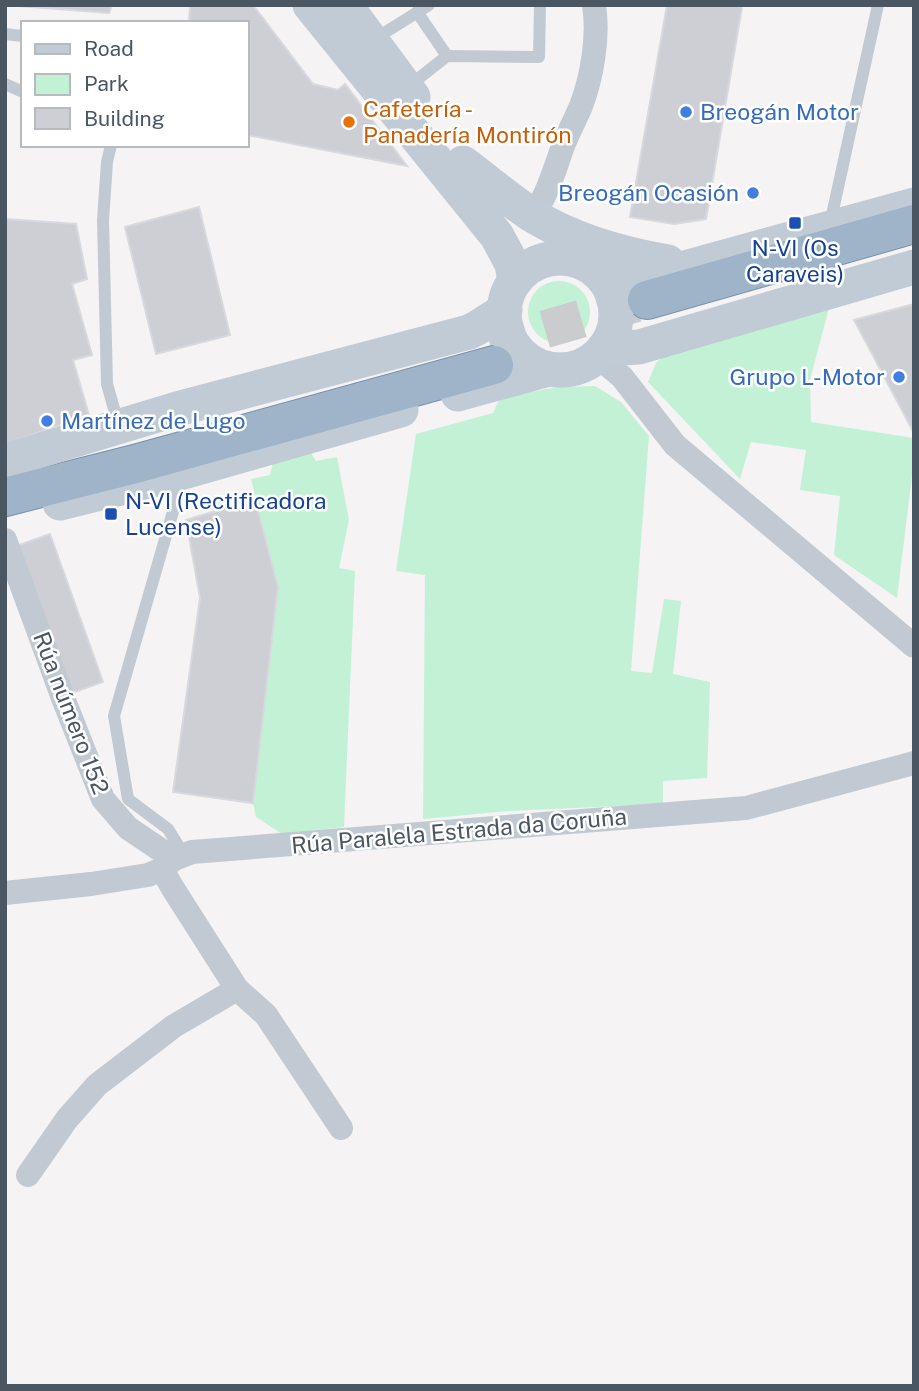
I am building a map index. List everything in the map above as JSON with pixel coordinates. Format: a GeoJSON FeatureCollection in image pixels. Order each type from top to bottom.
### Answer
{"type":"FeatureCollection","features":[{"type":"Feature","properties":{"kind":"highway"},"geometry":{"type":"LineString","coordinates":[[914,224],[649,309],[914,244]]}},
{"type":"Feature","properties":{"kind":"highway"},"geometry":{"type":"LineString","coordinates":[[5,478],[492,355],[135,464],[5,497]]}},
{"type":"Feature","properties":{"kind":"main road"},"geometry":{"type":"LineString","coordinates":[[5,461],[177,409],[468,332],[477,328],[510,295],[528,268],[544,260],[561,258],[590,266],[601,276],[612,293],[617,312],[614,332],[600,353],[582,365],[566,370],[549,369],[521,354],[506,326],[510,295],[512,264],[508,254],[310,5]]}},
{"type":"Feature","properties":{"kind":"main road"},"geometry":{"type":"LineString","coordinates":[[345,5],[463,163],[515,227],[561,258]]}},
{"type":"Feature","properties":{"kind":"main road"},"geometry":{"type":"LineString","coordinates":[[463,163],[533,215],[597,245],[627,254],[691,266]]}},
{"type":"Feature","properties":{"kind":"main road"},"geometry":{"type":"LineString","coordinates":[[601,276],[652,278],[914,205]]}},
{"type":"Feature","properties":{"kind":"main road"},"geometry":{"type":"LineString","coordinates":[[600,353],[639,347],[914,267]]}},
{"type":"Feature","properties":{"kind":"main road"},"geometry":{"type":"LineString","coordinates":[[5,515],[173,475],[549,369]]}},
{"type":"Feature","properties":{"kind":"street"},"geometry":{"type":"LineString","coordinates":[[533,215],[547,193],[582,104],[595,52],[597,20],[594,5]]}},
{"type":"Feature","properties":{"kind":"street"},"geometry":{"type":"LineString","coordinates":[[600,353],[675,445],[914,646]]}},
{"type":"Feature","properties":{"kind":"street","name":"Rúa número 152"},"geometry":{"type":"LineString","coordinates":[[5,540],[103,799],[128,828],[173,861]]}},
{"type":"Feature","properties":{"kind":"street","name":"Rúa Paralela Estrada da Coruña"},"geometry":{"type":"LineString","coordinates":[[5,894],[148,875],[192,852],[746,808],[914,763]]}},
{"type":"Feature","properties":{"kind":"street"},"geometry":{"type":"LineString","coordinates":[[173,861],[172,887],[237,989],[265,1015],[341,1128]]}},
{"type":"Feature","properties":{"kind":"street"},"geometry":{"type":"LineString","coordinates":[[28,1175],[67,1119],[97,1085],[174,1026],[237,989]]}},
{"type":"Feature","properties":{"kind":"lane"},"geometry":{"type":"LineString","coordinates":[[406,88],[447,56],[539,57],[540,5]]}},
{"type":"Feature","properties":{"kind":"lane"},"geometry":{"type":"LineString","coordinates":[[830,228],[878,5]]}},
{"type":"Feature","properties":{"kind":"lane"},"geometry":{"type":"LineString","coordinates":[[372,41],[423,9],[447,56]]}},
{"type":"Feature","properties":{"kind":"lane"},"geometry":{"type":"LineString","coordinates":[[5,84],[21,92]]}},
{"type":"Feature","properties":{"kind":"lane"},"geometry":{"type":"LineString","coordinates":[[111,147],[103,220],[107,384],[119,427]]}},
{"type":"Feature","properties":{"kind":"lane"},"geometry":{"type":"LineString","coordinates":[[173,475],[178,494],[114,716],[128,799],[168,829],[173,861]]}},
{"type":"Feature","properties":{"kind":"green space"},"geometry":{"type":"Polygon","coordinates":[[[553,281],[565,281],[581,290],[588,300],[588,324],[581,334],[565,343],[553,343],[542,338],[533,329],[528,318],[528,306],[533,295],[542,286],[553,281]]]}},
{"type":"Feature","properties":{"kind":"green space"},"geometry":{"type":"Polygon","coordinates":[[[829,308],[810,380],[811,422],[914,438],[914,460],[897,598],[834,555],[840,496],[800,490],[806,450],[751,442],[740,479],[648,382],[656,363],[668,352],[829,308]]]}},
{"type":"Feature","properties":{"kind":"green space"},"geometry":{"type":"Polygon","coordinates":[[[595,386],[621,402],[649,436],[631,671],[652,673],[664,599],[681,601],[673,674],[710,682],[707,778],[663,781],[663,804],[508,811],[423,819],[425,575],[396,571],[416,434],[493,413],[500,398],[557,387],[595,386]]]}},
{"type":"Feature","properties":{"kind":"green space"},"geometry":{"type":"Polygon","coordinates":[[[311,453],[316,461],[337,457],[349,520],[339,568],[355,571],[344,827],[282,834],[256,817],[253,803],[278,587],[251,479],[270,475],[273,463],[311,453]]]}},
{"type":"Feature","properties":{"kind":"building"},"geometry":{"type":"Polygon","coordinates":[[[5,5],[112,5],[109,13],[5,5]]]}},
{"type":"Feature","properties":{"kind":"building"},"geometry":{"type":"Polygon","coordinates":[[[190,5],[253,5],[313,84],[338,90],[345,84],[407,166],[248,135],[248,21],[189,21],[190,5]]]}},
{"type":"Feature","properties":{"kind":"building","name":"Breogán Motor"},"geometry":{"type":"Polygon","coordinates":[[[667,5],[742,7],[706,219],[674,224],[630,217],[667,5]]]}},
{"type":"Feature","properties":{"kind":"building"},"geometry":{"type":"Polygon","coordinates":[[[199,207],[230,335],[156,354],[125,227],[199,207]]]}},
{"type":"Feature","properties":{"kind":"building"},"geometry":{"type":"Polygon","coordinates":[[[5,219],[76,224],[87,279],[72,284],[92,355],[73,360],[89,415],[5,444],[5,219]]]}},
{"type":"Feature","properties":{"kind":"building","name":"Grupo L-Motor"},"geometry":{"type":"Polygon","coordinates":[[[914,304],[914,433],[854,320],[914,304]]]}},
{"type":"Feature","properties":{"kind":"building"},"geometry":{"type":"Polygon","coordinates":[[[255,499],[278,587],[253,803],[173,792],[200,598],[186,520],[255,499]]]}},
{"type":"Feature","properties":{"kind":"building"},"geometry":{"type":"Polygon","coordinates":[[[50,534],[103,682],[69,694],[16,546],[50,534]]]}},
{"type":"Feature","properties":{"kind":"tunnel"},"geometry":{"type":"LineString","coordinates":[[490,345],[647,300]]}},
{"type":"Feature","properties":{"kind":"place","name":"Breogán Motor"},"geometry":{"type":"Point","coordinates":[686,112]}},
{"type":"Feature","properties":{"kind":"place","name":"Cafetería - Panadería Montirón"},"geometry":{"type":"Point","coordinates":[349,122]}},
{"type":"Feature","properties":{"kind":"place","name":"Breogán Ocasión"},"geometry":{"type":"Point","coordinates":[753,193]}},
{"type":"Feature","properties":{"kind":"place","name":"N-VI (Os Caraveis)"},"geometry":{"type":"Point","coordinates":[795,223]}},
{"type":"Feature","properties":{"kind":"place","name":"Grupo L-Motor"},"geometry":{"type":"Point","coordinates":[899,377]}},
{"type":"Feature","properties":{"kind":"place","name":"Martínez de Lugo"},"geometry":{"type":"Point","coordinates":[47,421]}},
{"type":"Feature","properties":{"kind":"place","name":"N-VI (Rectificadora Lucense)"},"geometry":{"type":"Point","coordinates":[111,514]}}]}
